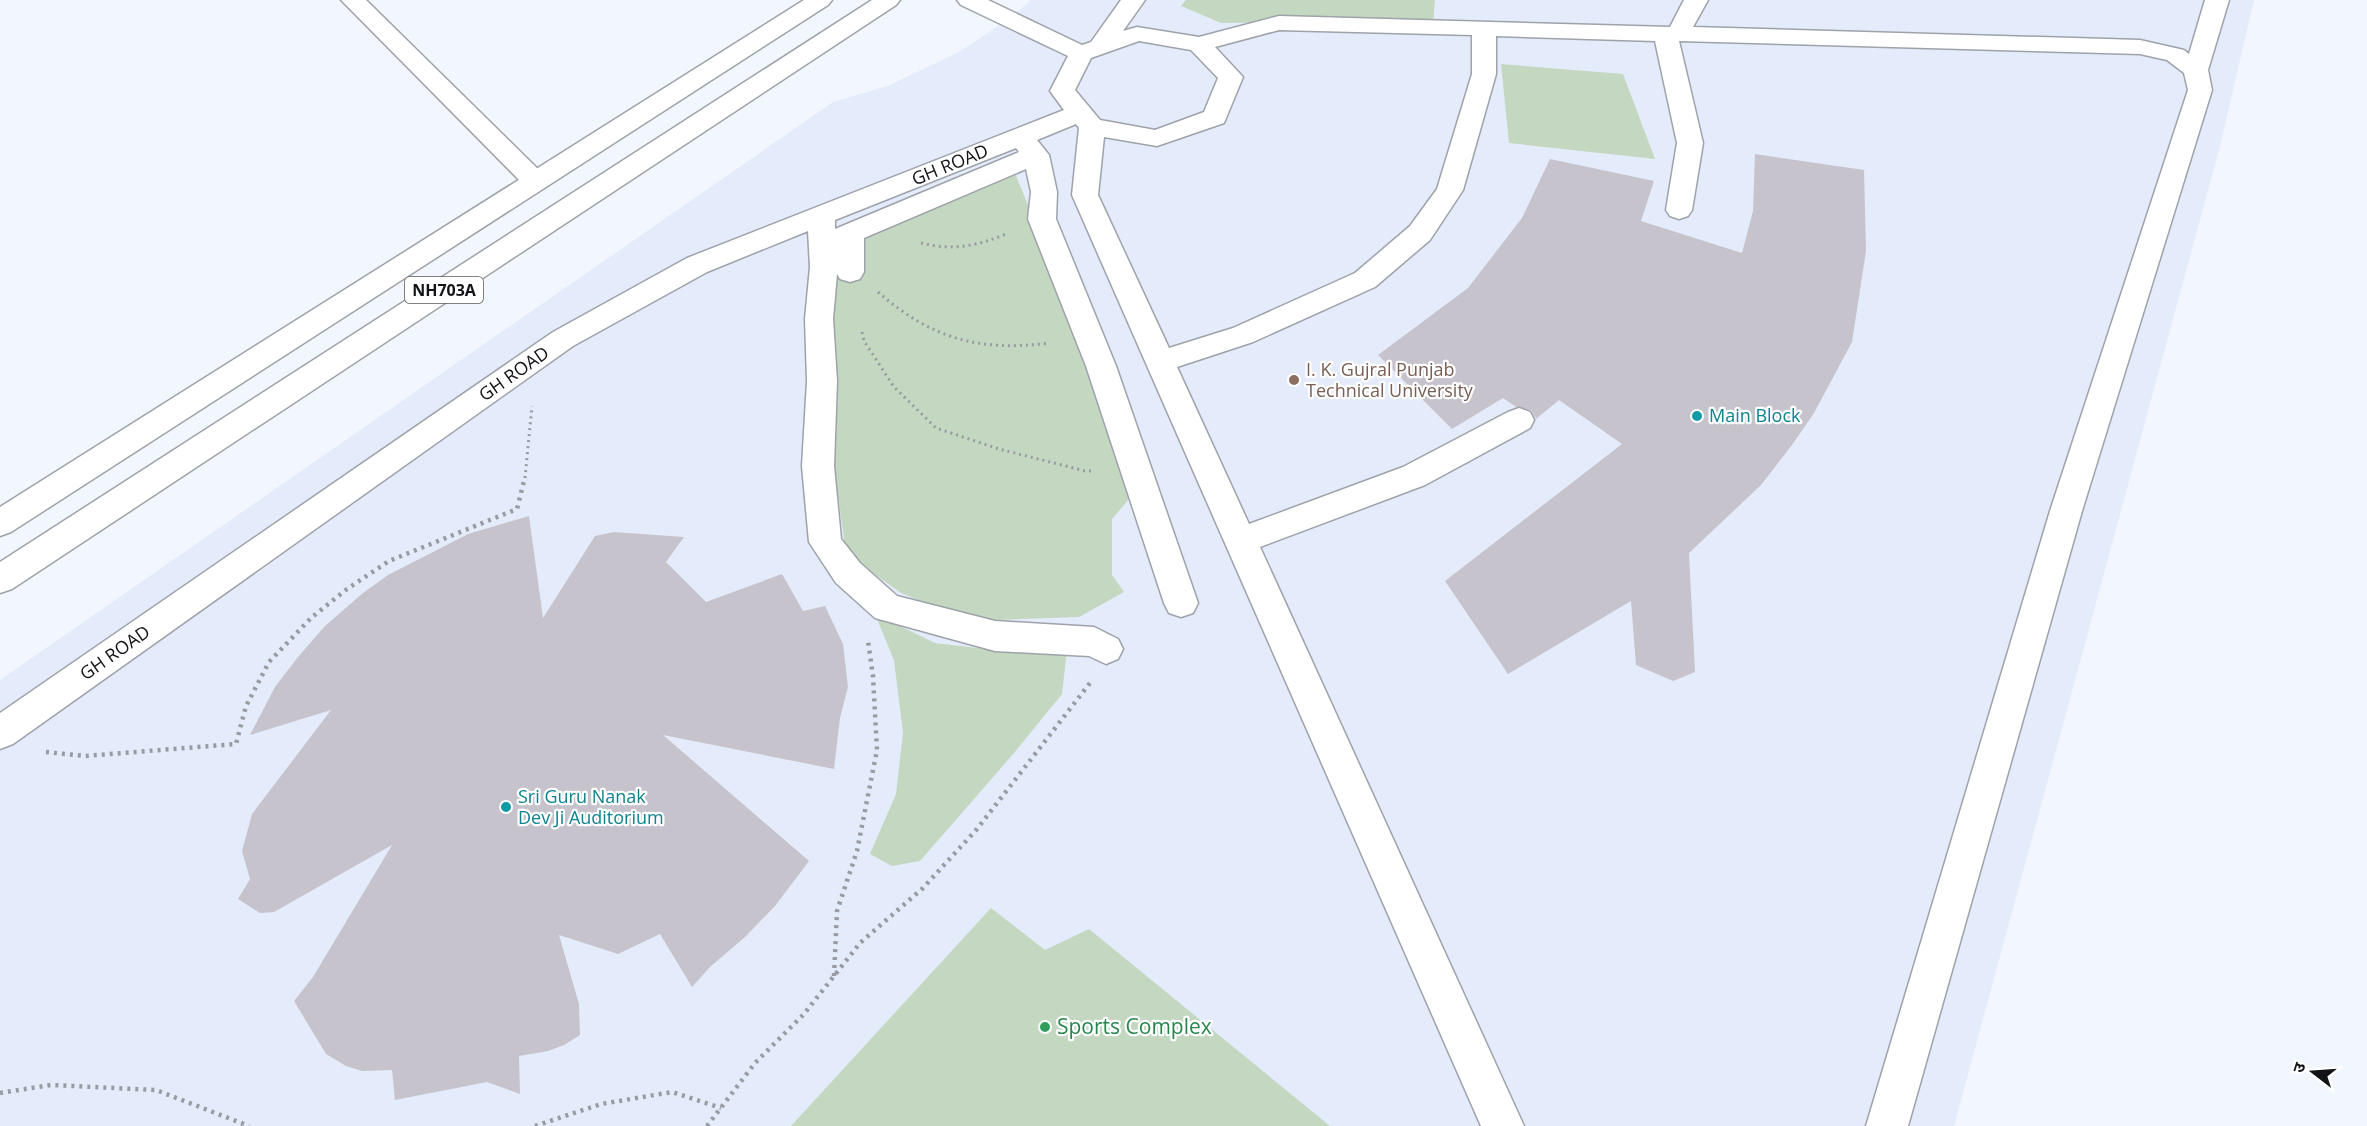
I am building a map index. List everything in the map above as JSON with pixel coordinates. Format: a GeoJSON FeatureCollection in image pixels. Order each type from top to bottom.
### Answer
{"type":"FeatureCollection","features":[{"type":"Feature","properties":{"kind":"main road"},"geometry":{"type":"LineString","coordinates":[[352,0],[535,182]]}},
{"type":"Feature","properties":{"kind":"main road","name":"NH703A"},"geometry":{"type":"LineString","coordinates":[[0,523],[819,0]]}},
{"type":"Feature","properties":{"kind":"main road","name":"NH703A"},"geometry":{"type":"LineString","coordinates":[[0,579],[888,0]]}},
{"type":"Feature","properties":{"kind":"main road"},"geometry":{"type":"LineString","coordinates":[[969,0],[1090,50],[1137,34],[1199,44],[1279,23],[2140,47],[2175,55],[2196,70]]}},
{"type":"Feature","properties":{"kind":"main road"},"geometry":{"type":"LineString","coordinates":[[1133,0],[1090,50],[1062,91],[1086,120],[1157,138],[1215,117],[1231,77],[1199,44]]}},
{"type":"Feature","properties":{"kind":"main road"},"geometry":{"type":"LineString","coordinates":[[1679,210],[1690,143],[1671,34],[1696,0]]}},
{"type":"Feature","properties":{"kind":"main road"},"geometry":{"type":"LineString","coordinates":[[1887,1126],[2063,523],[2200,90],[2196,70],[2217,0]]}},
{"type":"Feature","properties":{"kind":"main road"},"geometry":{"type":"LineString","coordinates":[[1160,362],[1243,335],[1365,280],[1420,233],[1450,190],[1484,74],[1484,29]]}},
{"type":"Feature","properties":{"kind":"main road"},"geometry":{"type":"LineString","coordinates":[[1086,120],[1085,195],[1503,1126]]}},
{"type":"Feature","properties":{"kind":"main road","name":"GH ROAD"},"geometry":{"type":"LineString","coordinates":[[0,733],[563,339],[696,265],[839,231],[1086,120]]}},
{"type":"Feature","properties":{"kind":"main road"},"geometry":{"type":"LineString","coordinates":[[839,231],[890,217],[1028,146],[1044,192],[1042,219],[1089,336],[1181,603]]}},
{"type":"Feature","properties":{"kind":"main road"},"geometry":{"type":"LineString","coordinates":[[839,231],[850,272]]}},
{"type":"Feature","properties":{"kind":"main road"},"geometry":{"type":"LineString","coordinates":[[839,231],[824,267],[819,319],[822,381],[818,466],[825,542],[848,573],[887,608],[995,636],[1094,642],[1106,649]]}},
{"type":"Feature","properties":{"kind":"main road"},"geometry":{"type":"LineString","coordinates":[[1240,541],[1414,476],[1519,420]]}},
{"type":"Feature","properties":{"kind":"path"},"geometry":{"type":"LineString","coordinates":[[890,217],[908,238],[941,249],[975,247],[1042,219]]}},
{"type":"Feature","properties":{"kind":"path"},"geometry":{"type":"LineString","coordinates":[[839,231],[866,280],[896,309],[945,338],[990,347],[1042,344],[1089,336]]}},
{"type":"Feature","properties":{"kind":"path"},"geometry":{"type":"LineString","coordinates":[[850,272],[864,341],[894,387],[936,428],[999,450],[1085,471],[1136,471]]}},
{"type":"Feature","properties":{"kind":"path"},"geometry":{"type":"LineString","coordinates":[[42,752],[85,756],[236,744],[246,706],[269,662],[311,618],[347,589],[389,561],[517,509],[527,470],[533,360]]}},
{"type":"Feature","properties":{"kind":"path"},"geometry":{"type":"LineString","coordinates":[[834,976],[837,911],[857,851],[877,750],[873,676],[857,581]]}},
{"type":"Feature","properties":{"kind":"path"},"geometry":{"type":"LineString","coordinates":[[707,1126],[755,1063],[804,1014],[860,943],[923,888],[977,829],[1094,679],[1106,649]]}},
{"type":"Feature","properties":{"kind":"path"},"geometry":{"type":"LineString","coordinates":[[0,1093],[51,1085],[156,1090],[249,1126]]}},
{"type":"Feature","properties":{"kind":"path"},"geometry":{"type":"LineString","coordinates":[[535,1126],[601,1104],[672,1092],[721,1108]]}},
{"type":"Feature","properties":{"kind":"shaded area","name":"I. K. Gujral Punjab Technical University"},"geometry":{"type":"Polygon","coordinates":[[[1031,0],[2254,0],[2220,146],[1954,1126],[0,1126],[0,680],[833,102],[888,86],[959,52],[1009,19],[1031,0]]]}},
{"type":"Feature","properties":{"kind":"green space"},"geometry":{"type":"Polygon","coordinates":[[[1186,0],[1435,0],[1433,23],[1338,21],[1221,23],[1181,6],[1186,0]]]}},
{"type":"Feature","properties":{"kind":"green space"},"geometry":{"type":"Polygon","coordinates":[[[1501,64],[1623,74],[1655,159],[1509,143],[1501,64]]]}},
{"type":"Feature","properties":{"kind":"green space"},"geometry":{"type":"Polygon","coordinates":[[[1015,173],[1141,485],[1112,519],[1112,575],[1124,592],[1079,617],[970,621],[901,593],[846,554],[836,479],[828,388],[833,241],[1015,173]]]}},
{"type":"Feature","properties":{"kind":"green space"},"geometry":{"type":"Polygon","coordinates":[[[875,614],[935,643],[994,650],[1067,650],[1062,694],[920,861],[892,866],[870,854],[896,794],[903,733],[894,660],[875,614]]]}},
{"type":"Feature","properties":{"kind":"green space","name":"Sports Complex"},"geometry":{"type":"Polygon","coordinates":[[[991,908],[1045,950],[1089,929],[1330,1126],[791,1126],[991,908]]]}},
{"type":"Feature","properties":{"kind":"building","name":"Main Block"},"geometry":{"type":"Polygon","coordinates":[[[1755,154],[1864,170],[1866,251],[1852,342],[1814,413],[1792,445],[1761,485],[1689,553],[1695,672],[1673,681],[1636,665],[1631,601],[1508,674],[1445,581],[1622,444],[1559,400],[1536,419],[1531,410],[1516,407],[1503,398],[1452,429],[1378,355],[1468,288],[1522,218],[1550,159],[1654,181],[1641,221],[1742,253],[1753,211],[1755,154]]]}},
{"type":"Feature","properties":{"kind":"building","name":"Sri Guru Nanak Dev Ji Auditorium"},"geometry":{"type":"Polygon","coordinates":[[[529,516],[543,618],[595,536],[614,532],[684,537],[666,562],[706,602],[782,574],[803,611],[825,606],[843,644],[848,687],[840,718],[834,769],[663,735],[809,861],[775,906],[692,987],[660,934],[618,954],[559,935],[579,1004],[580,1035],[548,1051],[519,1056],[520,1094],[487,1082],[395,1100],[392,1070],[362,1071],[346,1066],[326,1054],[294,1001],[313,977],[392,845],[274,912],[260,913],[238,899],[250,879],[242,851],[252,814],[331,710],[250,735],[275,687],[298,657],[325,626],[363,593],[388,575],[468,534],[529,516]]]}},
{"type":"Feature","properties":{"kind":"place","name":"I. K. Gujral Punjab Technical University"},"geometry":{"type":"Point","coordinates":[1294,380]}},
{"type":"Feature","properties":{"kind":"place","name":"Main Block"},"geometry":{"type":"Point","coordinates":[1697,416]}},
{"type":"Feature","properties":{"kind":"place","name":"Sri Guru Nanak Dev Ji Auditorium"},"geometry":{"type":"Point","coordinates":[506,807]}},
{"type":"Feature","properties":{"kind":"place","name":"Sports Complex"},"geometry":{"type":"Point","coordinates":[1045,1027]}}]}
